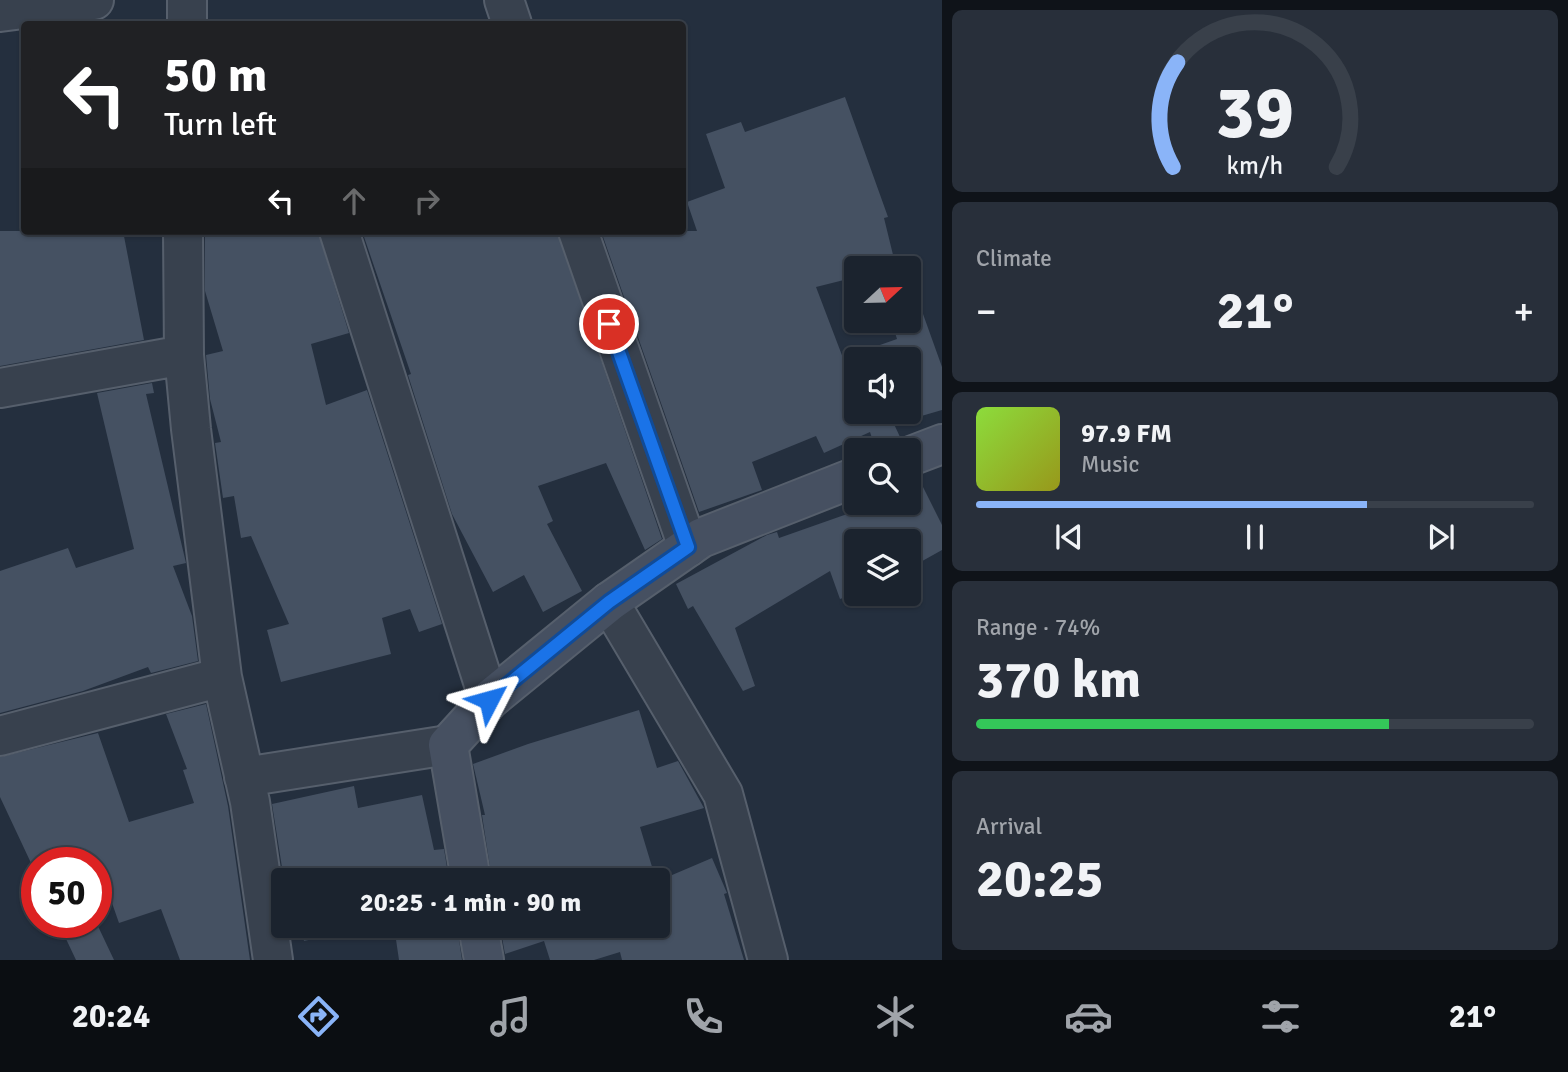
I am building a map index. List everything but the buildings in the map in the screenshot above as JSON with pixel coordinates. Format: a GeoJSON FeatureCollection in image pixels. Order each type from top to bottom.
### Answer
{"type":"FeatureCollection","features":[{"type":"Feature","properties":{"kind":"main road"},"geometry":{"type":"LineString","coordinates":[[921,452],[942,444]]}},
{"type":"Feature","properties":{"kind":"main road"},"geometry":{"type":"LineString","coordinates":[[469,868],[448,745],[489,700],[609,602],[701,538],[844,482]]}},
{"type":"Feature","properties":{"kind":"main road"},"geometry":{"type":"LineString","coordinates":[[480,938],[484,960]]}},
{"type":"Feature","properties":{"kind":"street"},"geometry":{"type":"LineString","coordinates":[[187,0],[187,21]]}},
{"type":"Feature","properties":{"kind":"street"},"geometry":{"type":"LineString","coordinates":[[504,0],[511,21]]}},
{"type":"Feature","properties":{"kind":"street"},"geometry":{"type":"LineString","coordinates":[[0,12],[74,1]]}},
{"type":"Feature","properties":{"kind":"street"},"geometry":{"type":"LineString","coordinates":[[183,235],[184,355],[222,677],[244,777],[273,960]]}},
{"type":"Feature","properties":{"kind":"street"},"geometry":{"type":"LineString","coordinates":[[340,235],[489,700]]}},
{"type":"Feature","properties":{"kind":"street"},"geometry":{"type":"LineString","coordinates":[[579,235],[688,547]]}},
{"type":"Feature","properties":{"kind":"street"},"geometry":{"type":"LineString","coordinates":[[0,388],[184,355]]}},
{"type":"Feature","properties":{"kind":"street"},"geometry":{"type":"LineString","coordinates":[[609,602],[645,667],[723,794],[768,960]]}},
{"type":"Feature","properties":{"kind":"street"},"geometry":{"type":"LineString","coordinates":[[0,736],[222,677]]}},
{"type":"Feature","properties":{"kind":"street"},"geometry":{"type":"LineString","coordinates":[[244,777],[448,745]]}},
{"type":"Feature","properties":{"kind":"route"},"geometry":{"type":"LineString","coordinates":[[489,700],[609,602],[688,547],[609,324]]}}]}
